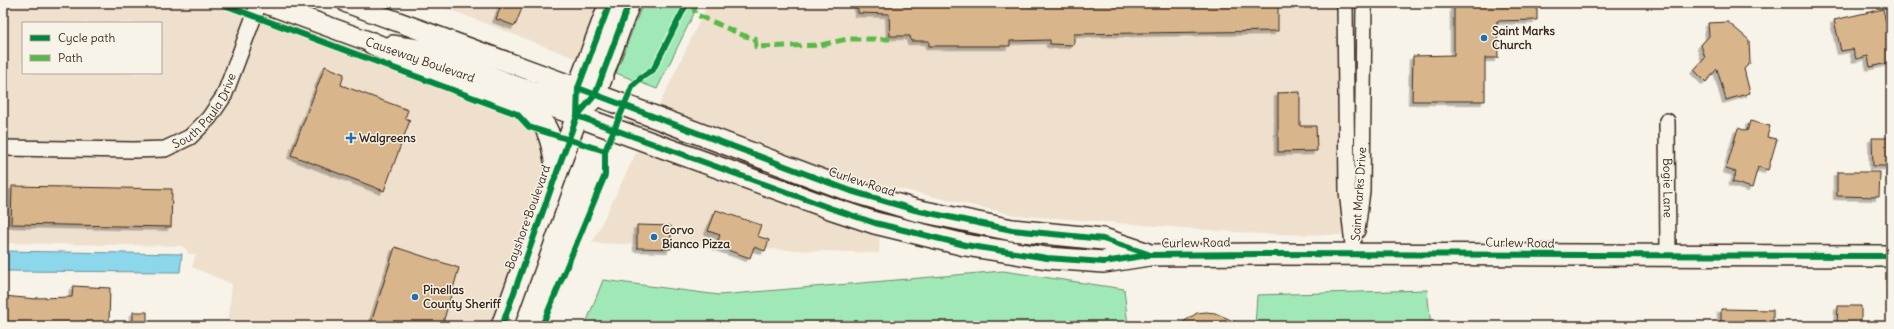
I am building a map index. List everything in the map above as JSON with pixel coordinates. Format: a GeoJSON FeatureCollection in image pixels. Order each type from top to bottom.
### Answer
{"type":"FeatureCollection","features":[{"type":"Feature","properties":{"kind":"main road","name":"Bayshore Boulevard"},"geometry":{"type":"LineString","coordinates":[[502,326],[582,100],[610,3]]}},
{"type":"Feature","properties":{"kind":"main road","name":"Bayshore Boulevard"},"geometry":{"type":"LineString","coordinates":[[582,100],[629,3]]}},
{"type":"Feature","properties":{"kind":"main road"},"geometry":{"type":"LineString","coordinates":[[372,43],[423,51],[538,94],[582,100],[601,115],[630,120],[847,201],[915,210]]}},
{"type":"Feature","properties":{"kind":"main road"},"geometry":{"type":"LineString","coordinates":[[372,43],[418,66],[515,102],[532,111],[541,120],[549,134],[557,170]]}},
{"type":"Feature","properties":{"kind":"main road","name":"Curlew Road"},"geometry":{"type":"LineString","coordinates":[[582,100],[851,191],[915,210],[1012,230],[1103,239],[1149,255]]}},
{"type":"Feature","properties":{"kind":"main road","name":"Curlew Road"},"geometry":{"type":"LineString","coordinates":[[582,100],[830,208],[929,237],[981,248],[1054,258],[1104,262],[1149,255],[1354,254],[1891,256]]}},
{"type":"Feature","properties":{"kind":"street","name":"South Paula Drive"},"geometry":{"type":"LineString","coordinates":[[3,148],[165,149],[190,137],[209,118],[224,96],[259,3]]}},
{"type":"Feature","properties":{"kind":"street","name":"Causeway Boulevard"},"geometry":{"type":"LineString","coordinates":[[264,3],[372,43]]}},
{"type":"Feature","properties":{"kind":"street"},"geometry":{"type":"LineString","coordinates":[[347,3],[582,100]]}},
{"type":"Feature","properties":{"kind":"street","name":"Saint Marks Drive"},"geometry":{"type":"LineString","coordinates":[[1345,3],[1347,191],[1354,254]]}},
{"type":"Feature","properties":{"kind":"street","name":"Saint Marks Drive"},"geometry":{"type":"LineString","coordinates":[[1354,254],[1362,190],[1364,3]]}},
{"type":"Feature","properties":{"kind":"street","name":"Bogie Lane"},"geometry":{"type":"LineString","coordinates":[[1667,121],[1668,255]]}},
{"type":"Feature","properties":{"kind":"shaded area"},"geometry":{"type":"Polygon","coordinates":[[[3,3],[240,3],[249,7],[217,91],[204,112],[186,129],[163,140],[134,142],[3,140],[3,3]]]}},
{"type":"Feature","properties":{"kind":"shaded area"},"geometry":{"type":"Polygon","coordinates":[[[433,3],[601,3],[580,60],[433,3]]]}},
{"type":"Feature","properties":{"kind":"shaded area"},"geometry":{"type":"Polygon","coordinates":[[[708,3],[1337,3],[1339,191],[1344,235],[1261,234],[1015,215],[882,185],[882,191],[657,110],[708,3]]]}},
{"type":"Feature","properties":{"kind":"shaded area"},"geometry":{"type":"Polygon","coordinates":[[[264,12],[362,49],[513,110],[536,126],[549,169],[493,326],[228,326],[232,284],[192,267],[196,254],[188,254],[187,250],[182,246],[3,243],[3,157],[134,159],[168,157],[195,143],[216,123],[231,99],[264,12]]]}},
{"type":"Feature","properties":{"kind":"shaded area"},"geometry":{"type":"Polygon","coordinates":[[[639,147],[880,233],[879,253],[592,243],[639,147]]]}},
{"type":"Feature","properties":{"kind":"green space"},"geometry":{"type":"Polygon","coordinates":[[[643,3],[699,3],[657,89],[616,73],[643,3]]]}},
{"type":"Feature","properties":{"kind":"green space"},"geometry":{"type":"Polygon","coordinates":[[[1003,271],[1124,289],[1128,326],[585,326],[603,280],[719,295],[1003,271]]]}},
{"type":"Feature","properties":{"kind":"green space"},"geometry":{"type":"Polygon","coordinates":[[[1427,290],[1431,326],[1255,326],[1257,295],[1427,290]]]}},
{"type":"Feature","properties":{"kind":"water"},"geometry":{"type":"Polygon","coordinates":[[[3,251],[182,254],[180,272],[3,271],[3,251]]]}},
{"type":"Feature","properties":{"kind":"building"},"geometry":{"type":"Polygon","coordinates":[[[502,3],[524,3],[515,26],[496,19],[502,3]]]}},
{"type":"Feature","properties":{"kind":"building"},"geometry":{"type":"Polygon","coordinates":[[[858,3],[1278,3],[1278,31],[1074,34],[1074,45],[1050,44],[1050,40],[1010,41],[1010,46],[929,46],[929,41],[911,41],[910,36],[890,36],[889,14],[858,13],[858,3]]]}},
{"type":"Feature","properties":{"kind":"building"},"geometry":{"type":"Polygon","coordinates":[[[1454,3],[1537,3],[1537,20],[1497,21],[1498,58],[1485,58],[1485,101],[1412,101],[1413,56],[1454,55],[1454,3]]]}},
{"type":"Feature","properties":{"kind":"building"},"geometry":{"type":"Polygon","coordinates":[[[1883,9],[1891,44],[1891,62],[1870,67],[1868,56],[1856,59],[1853,49],[1841,51],[1834,20],[1883,9]]]}},
{"type":"Feature","properties":{"kind":"building"},"geometry":{"type":"Polygon","coordinates":[[[1728,22],[1749,40],[1750,63],[1744,69],[1750,93],[1726,100],[1717,69],[1706,82],[1694,70],[1705,58],[1701,45],[1709,36],[1708,23],[1728,22]]]}},
{"type":"Feature","properties":{"kind":"building","name":"Walgreens"},"geometry":{"type":"Polygon","coordinates":[[[325,66],[344,74],[341,85],[408,110],[405,118],[410,120],[384,191],[291,155],[325,66]]]}},
{"type":"Feature","properties":{"kind":"building"},"geometry":{"type":"Polygon","coordinates":[[[1300,92],[1300,126],[1316,126],[1317,151],[1278,152],[1278,93],[1300,92]]]}},
{"type":"Feature","properties":{"kind":"building"},"geometry":{"type":"Polygon","coordinates":[[[1750,121],[1770,126],[1767,137],[1777,139],[1768,170],[1758,167],[1752,188],[1732,182],[1736,172],[1726,169],[1738,128],[1747,131],[1750,121]]]}},
{"type":"Feature","properties":{"kind":"building"},"geometry":{"type":"Polygon","coordinates":[[[1872,138],[1891,138],[1891,166],[1873,166],[1872,138]]]}},
{"type":"Feature","properties":{"kind":"building"},"geometry":{"type":"Polygon","coordinates":[[[1837,172],[1880,172],[1879,197],[1837,196],[1837,172]]]}},
{"type":"Feature","properties":{"kind":"building"},"geometry":{"type":"Polygon","coordinates":[[[12,186],[172,189],[171,227],[11,224],[12,186]]]}},
{"type":"Feature","properties":{"kind":"building"},"geometry":{"type":"Polygon","coordinates":[[[716,210],[761,225],[757,236],[769,240],[765,251],[754,247],[750,258],[716,246],[720,235],[708,231],[716,210]]]}},
{"type":"Feature","properties":{"kind":"building","name":"Corvo Bianco Pizza"},"geometry":{"type":"Polygon","coordinates":[[[637,225],[671,226],[671,249],[637,248],[637,225]]]}},
{"type":"Feature","properties":{"kind":"building","name":"Pinellas County Sheriff"},"geometry":{"type":"Polygon","coordinates":[[[395,247],[459,268],[442,326],[370,326],[395,247]]]}},
{"type":"Feature","properties":{"kind":"building"},"geometry":{"type":"Polygon","coordinates":[[[73,286],[110,288],[109,323],[97,323],[97,326],[3,326],[3,296],[36,299],[72,297],[73,286]]]}},
{"type":"Feature","properties":{"kind":"building"},"geometry":{"type":"Polygon","coordinates":[[[1838,306],[1861,306],[1861,326],[1837,326],[1838,306]]]}},
{"type":"Feature","properties":{"kind":"building"},"geometry":{"type":"Polygon","coordinates":[[[1721,309],[1773,310],[1773,326],[1721,326],[1721,309]]]}},
{"type":"Feature","properties":{"kind":"building"},"geometry":{"type":"Polygon","coordinates":[[[133,312],[147,312],[147,326],[133,326],[133,312]]]}},
{"type":"Feature","properties":{"kind":"building"},"geometry":{"type":"Polygon","coordinates":[[[1197,313],[1215,313],[1245,326],[1177,326],[1197,313]]]}},
{"type":"Feature","properties":{"kind":"marked path"},"geometry":{"type":"LineString","coordinates":[[694,3],[695,14],[745,36],[755,38],[756,47],[821,45],[847,39],[890,39]]}},
{"type":"Feature","properties":{"kind":"cycle path"},"geometry":{"type":"LineString","coordinates":[[219,3],[517,114],[529,127],[605,151]]}},
{"type":"Feature","properties":{"kind":"cycle path"},"geometry":{"type":"LineString","coordinates":[[502,326],[577,116],[578,88],[610,3]]}},
{"type":"Feature","properties":{"kind":"cycle path"},"geometry":{"type":"LineString","coordinates":[[577,116],[595,95],[629,3]]}},
{"type":"Feature","properties":{"kind":"cycle path"},"geometry":{"type":"LineString","coordinates":[[542,326],[605,175],[605,151],[633,85],[653,70],[687,3]]}},
{"type":"Feature","properties":{"kind":"cycle path"},"geometry":{"type":"LineString","coordinates":[[578,88],[851,191],[915,210],[1012,230],[1103,239],[1148,254]]}},
{"type":"Feature","properties":{"kind":"cycle path"},"geometry":{"type":"LineString","coordinates":[[577,116],[875,223],[965,245],[1047,258],[1104,262],[1149,255],[1258,254],[1891,256]]}},
{"type":"Feature","properties":{"kind":"place","name":"Saint Marks Church"},"geometry":{"type":"Point","coordinates":[1484,38]}},
{"type":"Feature","properties":{"kind":"place","name":"Walgreens"},"geometry":{"type":"Point","coordinates":[351,138]}},
{"type":"Feature","properties":{"kind":"place","name":"Corvo Bianco Pizza"},"geometry":{"type":"Point","coordinates":[654,237]}},
{"type":"Feature","properties":{"kind":"place","name":"Pinellas County Sheriff"},"geometry":{"type":"Point","coordinates":[415,297]}}]}
